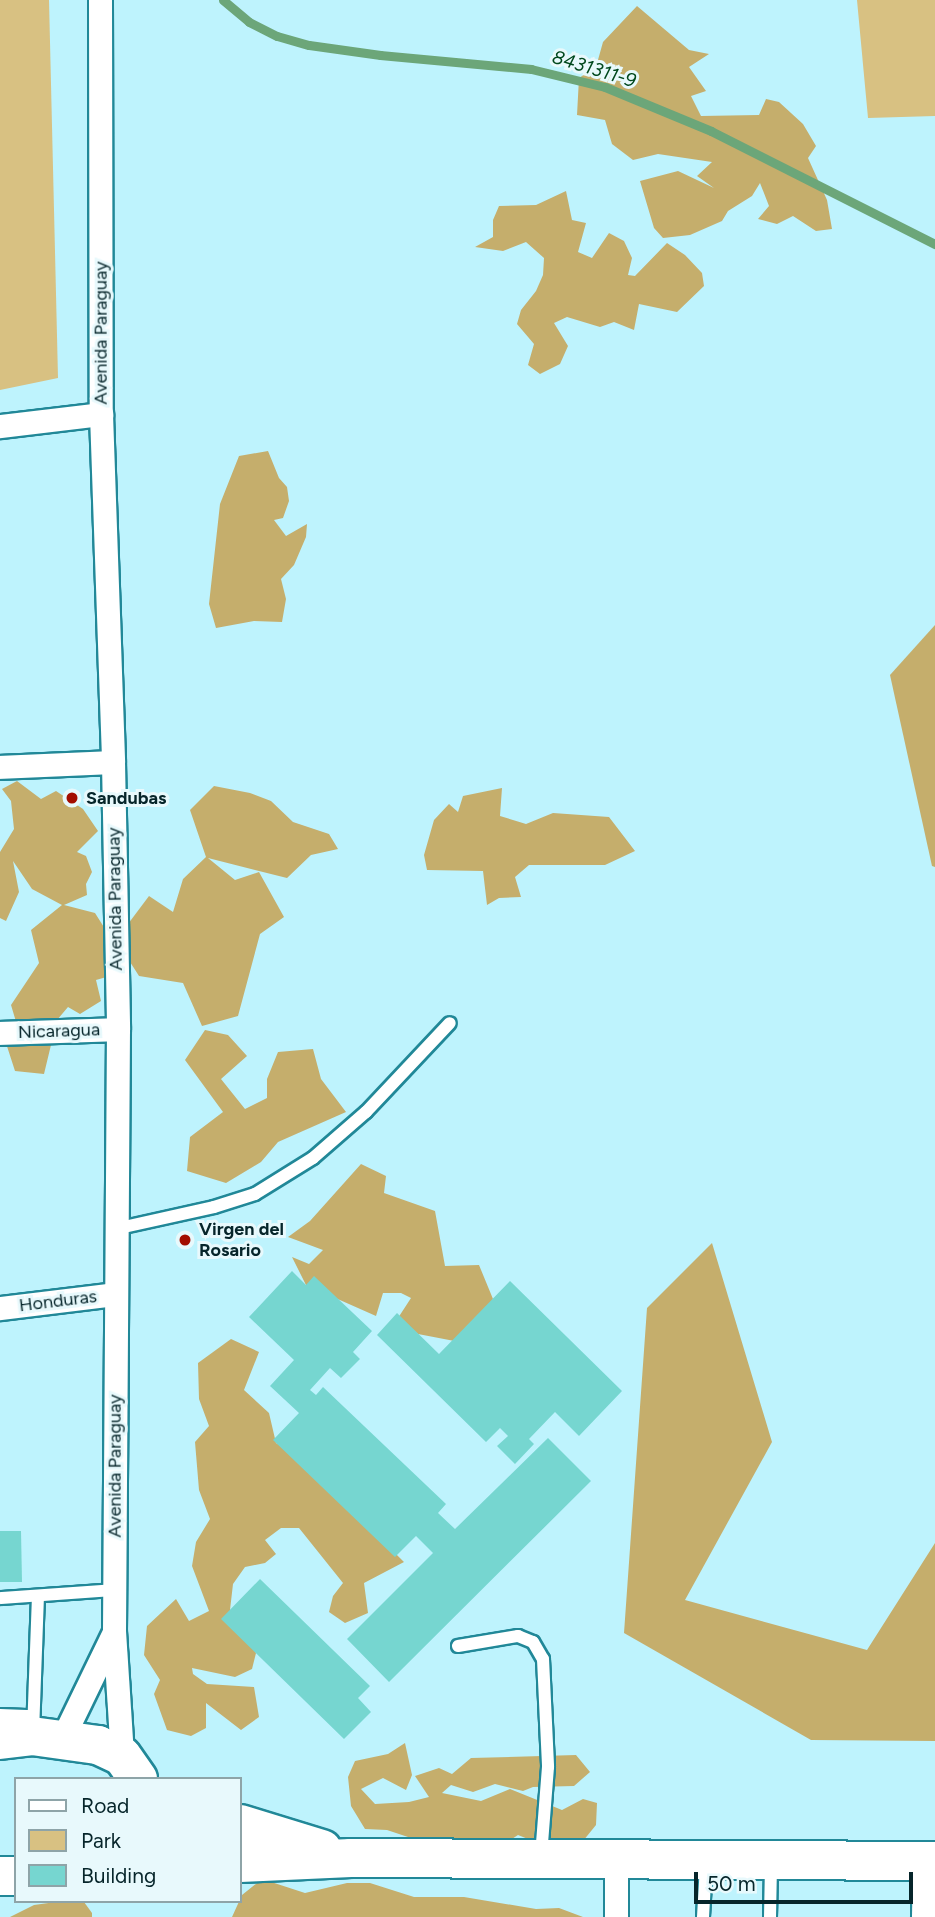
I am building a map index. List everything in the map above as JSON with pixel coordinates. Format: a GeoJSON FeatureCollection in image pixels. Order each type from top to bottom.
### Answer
{"type":"FeatureCollection","features":[{"type":"Feature","properties":{"kind":"highway"},"geometry":{"type":"LineString","coordinates":[[32,1733],[98,1745],[134,1773]]}},
{"type":"Feature","properties":{"kind":"highway"},"geometry":{"type":"LineString","coordinates":[[242,1825],[351,1858]]}},
{"type":"Feature","properties":{"kind":"highway"},"geometry":{"type":"LineString","coordinates":[[242,1863],[351,1858],[929,1861]]}},
{"type":"Feature","properties":{"kind":"street","name":"Avenida Paraguay"},"geometry":{"type":"LineString","coordinates":[[100,0],[101,414],[113,762],[117,1029],[114,1631],[134,1773]]}},
{"type":"Feature","properties":{"kind":"street"},"geometry":{"type":"LineString","coordinates":[[0,426],[101,414]]}},
{"type":"Feature","properties":{"kind":"street"},"geometry":{"type":"LineString","coordinates":[[0,767],[113,762]]}},
{"type":"Feature","properties":{"kind":"street","name":"Nicaragua"},"geometry":{"type":"LineString","coordinates":[[0,1033],[117,1029]]}},
{"type":"Feature","properties":{"kind":"street","name":"Honduras"},"geometry":{"type":"LineString","coordinates":[[0,1308],[115,1294]]}},
{"type":"Feature","properties":{"kind":"street"},"geometry":{"type":"LineString","coordinates":[[32,1733],[114,1631]]}},
{"type":"Feature","properties":{"kind":"street"},"geometry":{"type":"LineString","coordinates":[[617,1861],[617,1917]]}},
{"type":"Feature","properties":{"kind":"street"},"geometry":{"type":"LineString","coordinates":[[923,1917],[929,1861]]}},
{"type":"Feature","properties":{"kind":"lane"},"geometry":{"type":"LineString","coordinates":[[115,1229],[214,1207],[255,1194],[313,1158],[366,1112],[450,1023]]}},
{"type":"Feature","properties":{"kind":"lane"},"geometry":{"type":"LineString","coordinates":[[0,1598],[114,1590]]}},
{"type":"Feature","properties":{"kind":"lane"},"geometry":{"type":"LineString","coordinates":[[0,1715],[32,1733],[37,1596]]}},
{"type":"Feature","properties":{"kind":"lane"},"geometry":{"type":"LineString","coordinates":[[457,1646],[518,1636],[533,1642],[544,1659],[548,1767],[541,1860]]}},
{"type":"Feature","properties":{"kind":"lane"},"geometry":{"type":"LineString","coordinates":[[703,1917],[707,1861]]}},
{"type":"Feature","properties":{"kind":"lane"},"geometry":{"type":"LineString","coordinates":[[770,1917],[771,1861]]}},
{"type":"Feature","properties":{"kind":"green space"},"geometry":{"type":"Polygon","coordinates":[[[0,0],[49,0],[58,378],[0,390],[0,0]]]}},
{"type":"Feature","properties":{"kind":"green space"},"geometry":{"type":"Polygon","coordinates":[[[857,0],[935,0],[935,116],[868,118],[857,0]]]}},
{"type":"Feature","properties":{"kind":"shaded area"},"geometry":{"type":"Polygon","coordinates":[[[637,6],[689,50],[709,54],[689,67],[706,91],[691,96],[701,116],[759,115],[766,99],[779,102],[803,124],[816,146],[808,158],[827,200],[832,229],[816,231],[793,216],[777,224],[758,219],[769,206],[760,183],[752,196],[728,211],[722,221],[690,235],[663,238],[654,228],[640,181],[678,171],[714,188],[697,176],[712,162],[658,154],[633,160],[612,144],[605,120],[577,115],[579,78],[596,67],[603,42],[637,6]]]}},
{"type":"Feature","properties":{"kind":"shaded area"},"geometry":{"type":"Polygon","coordinates":[[[566,191],[572,220],[586,223],[578,252],[592,258],[609,233],[624,241],[632,258],[628,275],[635,276],[667,243],[685,255],[702,273],[704,286],[677,312],[639,304],[634,330],[614,322],[600,327],[567,317],[554,323],[568,346],[560,364],[540,374],[528,365],[534,344],[517,324],[521,310],[536,291],[543,275],[544,258],[526,242],[503,251],[475,247],[493,237],[493,220],[499,206],[536,205],[566,191]]]}},
{"type":"Feature","properties":{"kind":"shaded area"},"geometry":{"type":"Polygon","coordinates":[[[268,451],[279,478],[287,487],[289,501],[283,518],[274,520],[286,536],[307,524],[306,537],[294,565],[281,579],[286,599],[282,622],[254,621],[216,628],[209,604],[220,504],[239,456],[268,451]]]}},
{"type":"Feature","properties":{"kind":"shaded area"},"geometry":{"type":"Polygon","coordinates":[[[935,625],[935,867],[932,866],[890,675],[935,625]]]}},
{"type":"Feature","properties":{"kind":"shaded area"},"geometry":{"type":"Polygon","coordinates":[[[17,781],[41,799],[56,791],[83,809],[98,831],[77,852],[86,856],[92,872],[86,884],[87,895],[64,905],[95,913],[107,932],[110,976],[96,980],[101,1001],[80,1014],[68,1007],[57,1020],[44,1074],[15,1071],[4,1037],[17,1025],[11,1005],[39,963],[31,930],[62,905],[32,889],[13,861],[19,892],[6,921],[0,918],[0,852],[14,829],[11,801],[2,789],[17,781]]]}},
{"type":"Feature","properties":{"kind":"shaded area"},"geometry":{"type":"Polygon","coordinates":[[[214,786],[250,793],[271,801],[293,822],[329,834],[338,849],[311,855],[287,878],[208,858],[235,880],[259,872],[284,917],[260,934],[238,1016],[202,1026],[183,983],[139,976],[116,940],[149,896],[173,912],[183,879],[206,857],[190,810],[214,786]]]}},
{"type":"Feature","properties":{"kind":"shaded area"},"geometry":{"type":"Polygon","coordinates":[[[502,788],[500,816],[526,824],[553,813],[609,817],[635,851],[605,865],[529,865],[515,877],[521,897],[499,898],[487,905],[483,871],[427,870],[424,855],[434,820],[449,804],[458,812],[463,796],[502,788]]]}},
{"type":"Feature","properties":{"kind":"shaded area"},"geometry":{"type":"Polygon","coordinates":[[[205,1030],[228,1035],[247,1056],[221,1079],[245,1109],[267,1098],[267,1079],[278,1052],[313,1049],[321,1079],[346,1112],[278,1142],[261,1162],[226,1183],[187,1171],[190,1137],[223,1112],[185,1060],[205,1030]]]}},
{"type":"Feature","properties":{"kind":"shaded area"},"geometry":{"type":"Polygon","coordinates":[[[361,1164],[386,1176],[384,1193],[435,1211],[445,1266],[479,1265],[493,1299],[470,1344],[418,1334],[398,1318],[411,1298],[401,1293],[383,1293],[376,1316],[306,1285],[292,1257],[309,1264],[323,1250],[288,1237],[310,1221],[361,1164]]]}},
{"type":"Feature","properties":{"kind":"shaded area"},"geometry":{"type":"Polygon","coordinates":[[[712,1243],[772,1442],[685,1600],[867,1650],[935,1543],[935,1741],[811,1740],[624,1633],[647,1308],[712,1243]]]}},
{"type":"Feature","properties":{"kind":"shaded area"},"geometry":{"type":"Polygon","coordinates":[[[231,1339],[259,1352],[244,1390],[269,1413],[276,1443],[301,1460],[404,1562],[364,1583],[368,1613],[345,1623],[329,1612],[333,1596],[343,1583],[299,1528],[281,1528],[265,1540],[276,1554],[265,1563],[245,1567],[233,1584],[230,1610],[256,1653],[252,1669],[235,1677],[192,1668],[193,1674],[207,1684],[254,1687],[259,1717],[241,1730],[206,1703],[206,1728],[191,1736],[167,1730],[154,1694],[160,1680],[144,1655],[147,1626],[176,1599],[189,1621],[209,1611],[192,1566],[196,1542],[210,1519],[199,1490],[195,1442],[209,1426],[199,1399],[198,1363],[231,1339]]]}},
{"type":"Feature","properties":{"kind":"shaded area"},"geometry":{"type":"Polygon","coordinates":[[[405,1743],[412,1775],[406,1790],[383,1778],[361,1789],[375,1804],[409,1802],[429,1797],[415,1776],[439,1768],[452,1774],[471,1758],[576,1755],[590,1772],[574,1786],[533,1787],[523,1791],[495,1784],[473,1792],[451,1785],[442,1793],[481,1801],[510,1789],[562,1810],[583,1799],[597,1803],[596,1825],[583,1841],[538,1843],[518,1835],[501,1846],[414,1839],[387,1830],[365,1829],[351,1806],[348,1777],[355,1761],[388,1754],[405,1743]]]}},
{"type":"Feature","properties":{"kind":"shaded area"},"geometry":{"type":"Polygon","coordinates":[[[262,1879],[305,1893],[347,1883],[370,1883],[414,1897],[464,1897],[536,1909],[559,1908],[583,1917],[232,1917],[238,1903],[242,1903],[242,1895],[262,1879]]]}},
{"type":"Feature","properties":{"kind":"shaded area"},"geometry":{"type":"Polygon","coordinates":[[[85,1903],[92,1917],[10,1917],[34,1905],[85,1903]]]}},
{"type":"Feature","properties":{"kind":"building"},"geometry":{"type":"Polygon","coordinates":[[[292,1271],[306,1285],[314,1276],[372,1331],[353,1352],[360,1359],[341,1378],[330,1368],[310,1390],[316,1395],[323,1387],[446,1504],[438,1513],[455,1529],[548,1438],[591,1481],[389,1682],[347,1639],[433,1553],[416,1536],[395,1557],[273,1440],[299,1413],[270,1386],[294,1360],[249,1317],[292,1271]]]}},
{"type":"Feature","properties":{"kind":"building"},"geometry":{"type":"Polygon","coordinates":[[[510,1281],[622,1391],[579,1436],[555,1412],[529,1439],[534,1444],[515,1464],[497,1446],[508,1436],[500,1428],[486,1442],[377,1335],[397,1313],[439,1354],[510,1281]]]}},
{"type":"Feature","properties":{"kind":"building"},"geometry":{"type":"Polygon","coordinates":[[[0,1531],[21,1531],[22,1582],[0,1582],[0,1531]]]}},
{"type":"Feature","properties":{"kind":"building"},"geometry":{"type":"Polygon","coordinates":[[[260,1579],[370,1686],[358,1698],[371,1712],[344,1739],[221,1619],[260,1579]]]}},
{"type":"Feature","properties":{"kind":"waterway","name":"8431311-9"},"geometry":{"type":"LineString","coordinates":[[223,0],[249,22],[277,36],[309,45],[380,55],[531,69],[605,87],[711,131],[935,244]]}},
{"type":"Feature","properties":{"kind":"place","name":"Sandubas"},"geometry":{"type":"Point","coordinates":[72,798]}},
{"type":"Feature","properties":{"kind":"place","name":"Virgen del Rosario"},"geometry":{"type":"Point","coordinates":[185,1240]}}]}
